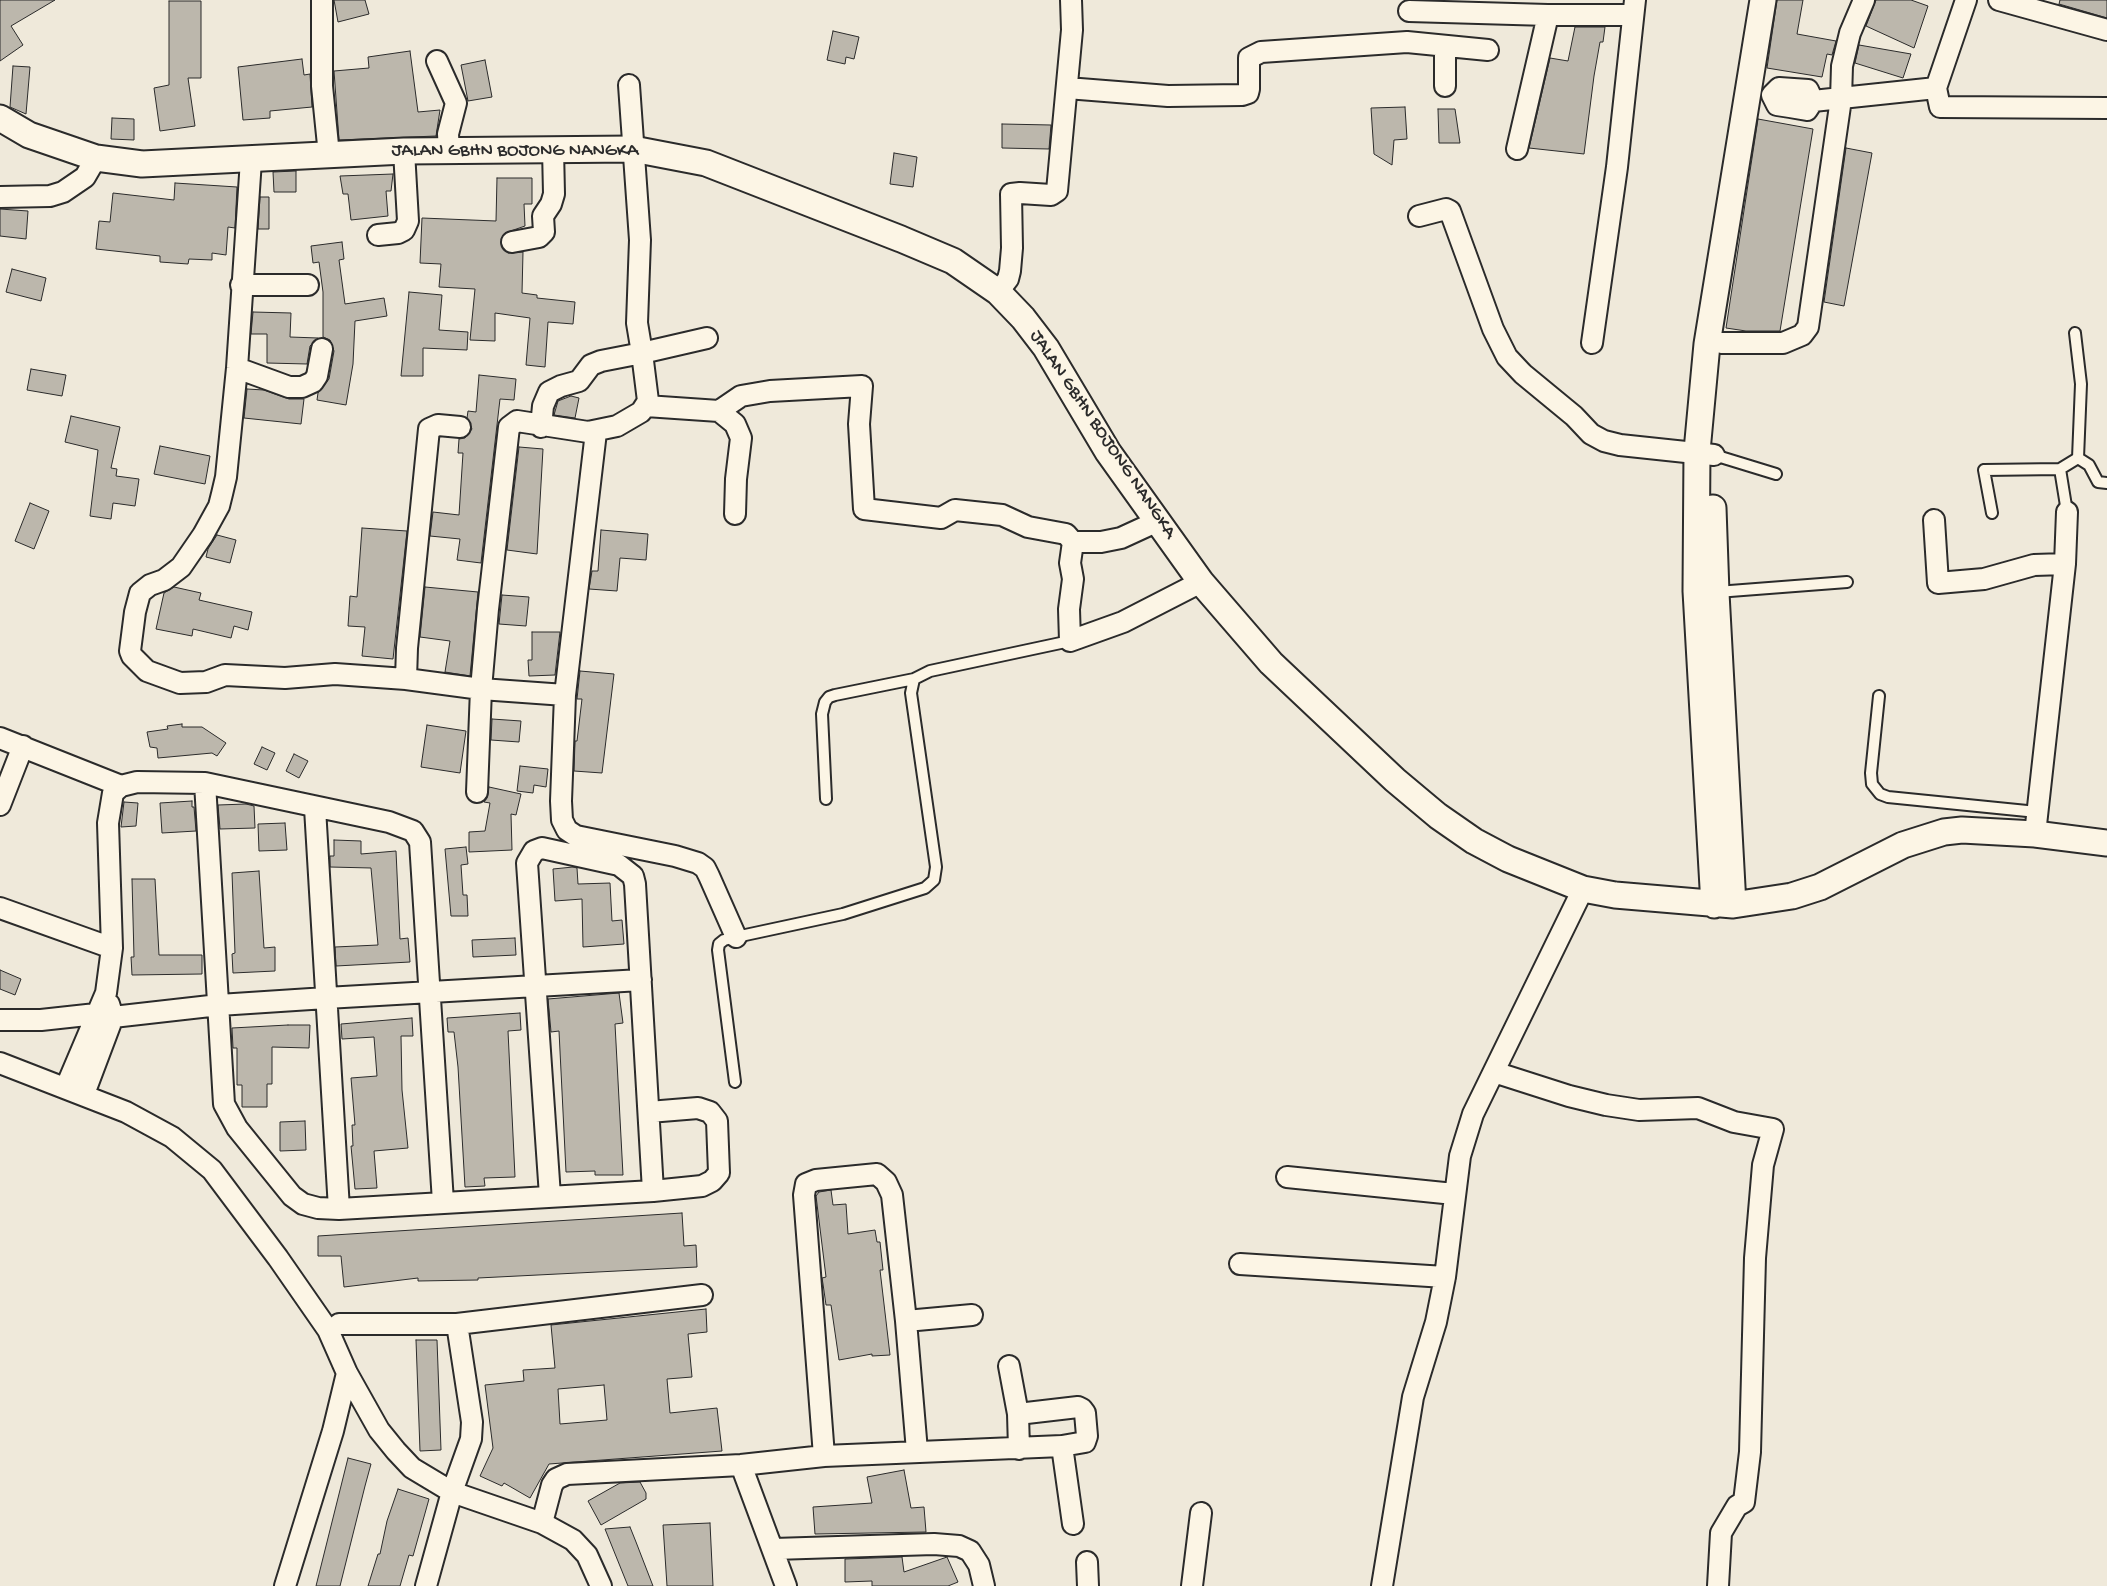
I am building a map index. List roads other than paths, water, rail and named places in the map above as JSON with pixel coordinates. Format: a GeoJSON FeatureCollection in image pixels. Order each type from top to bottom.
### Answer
{"type":"FeatureCollection","features":[{"type":"Feature","properties":{"kind":"street"},"geometry":{"type":"LineString","coordinates":[[322,0],[322,80],[329,155]]}},
{"type":"Feature","properties":{"kind":"street"},"geometry":{"type":"LineString","coordinates":[[998,292],[1008,279],[1010,271],[1012,248],[1011,194],[1051,195],[1057,191],[1072,30],[1071,0]]}},
{"type":"Feature","properties":{"kind":"street"},"geometry":{"type":"LineString","coordinates":[[1724,905],[1696,591],[1705,453],[1707,344],[1759,93],[1763,0]]}},
{"type":"Feature","properties":{"kind":"street"},"geometry":{"type":"LineString","coordinates":[[1724,905],[1716,593],[1705,453],[1774,0]]}},
{"type":"Feature","properties":{"kind":"street"},"geometry":{"type":"LineString","coordinates":[[1722,343],[1783,343],[1802,335],[1808,327],[1841,99],[1842,66],[1850,33],[1864,0]]}},
{"type":"Feature","properties":{"kind":"street"},"geometry":{"type":"LineString","coordinates":[[1966,0],[1936,88],[1940,106],[2107,108]]}},
{"type":"Feature","properties":{"kind":"street"},"geometry":{"type":"LineString","coordinates":[[1999,0],[2107,30]]}},
{"type":"Feature","properties":{"kind":"street"},"geometry":{"type":"LineString","coordinates":[[1407,42],[1409,5],[1548,16],[1634,8],[1617,167],[1592,343]]}},
{"type":"Feature","properties":{"kind":"street"},"geometry":{"type":"LineString","coordinates":[[1518,149],[1548,16]]}},
{"type":"Feature","properties":{"kind":"street"},"geometry":{"type":"LineString","coordinates":[[1067,88],[1168,96],[1242,95],[1248,93],[1250,89],[1248,63],[1249,58],[1256,53],[1287,49],[1407,42],[1488,50]]}},
{"type":"Feature","properties":{"kind":"street"},"geometry":{"type":"LineString","coordinates":[[1445,46],[1445,86]]}},
{"type":"Feature","properties":{"kind":"street"},"geometry":{"type":"LineString","coordinates":[[437,61],[456,103],[449,127],[449,151]]}},
{"type":"Feature","properties":{"kind":"street"},"geometry":{"type":"LineString","coordinates":[[630,85],[640,240],[637,323],[648,393],[646,406]]}},
{"type":"Feature","properties":{"kind":"street"},"geometry":{"type":"LineString","coordinates":[[1759,93],[1779,88],[1808,90],[1813,101],[1936,88]]}},
{"type":"Feature","properties":{"kind":"street","name":"JALAN GBHN BOJONG NANGKA"},"geometry":{"type":"LineString","coordinates":[[0,118],[29,135],[96,158],[142,164],[404,151],[633,149],[706,163],[930,251],[972,273],[998,292],[1046,348],[1108,452],[1201,582],[1271,663],[1395,780],[1438,816],[1474,841],[1508,859],[1583,889],[1615,895],[1724,905],[1792,896],[1820,887],[1903,845],[1944,832],[2036,823],[2107,843]]}},
{"type":"Feature","properties":{"kind":"street"},"geometry":{"type":"LineString","coordinates":[[512,242],[539,237],[544,232],[543,216],[554,194],[553,149]]}},
{"type":"Feature","properties":{"kind":"street"},"geometry":{"type":"LineString","coordinates":[[378,235],[398,233],[404,230],[408,221],[404,151]]}},
{"type":"Feature","properties":{"kind":"street"},"geometry":{"type":"LineString","coordinates":[[0,197],[50,196],[64,192],[85,177],[96,158]]}},
{"type":"Feature","properties":{"kind":"street"},"geometry":{"type":"LineString","coordinates":[[251,160],[241,285],[237,368],[226,477],[219,506],[194,550],[181,567],[164,580],[150,585],[140,594],[135,612],[130,650],[132,656],[147,671],[180,683],[206,682],[225,675],[285,678],[335,674],[406,679],[481,689],[565,695]]}},
{"type":"Feature","properties":{"kind":"street"},"geometry":{"type":"LineString","coordinates":[[1420,216],[1446,208],[1450,211],[1493,329],[1507,357],[1523,374],[1574,416],[1591,434],[1604,441],[1620,445],[1705,453]]}},
{"type":"Feature","properties":{"kind":"street"},"geometry":{"type":"LineString","coordinates":[[241,285],[308,285]]}},
{"type":"Feature","properties":{"kind":"street"},"geometry":{"type":"LineString","coordinates":[[541,426],[543,406],[549,392],[561,386],[579,382],[591,365],[601,361],[707,338]]}},
{"type":"Feature","properties":{"kind":"street"},"geometry":{"type":"LineString","coordinates":[[237,368],[289,386],[302,387],[313,382],[317,376],[322,349]]}},
{"type":"Feature","properties":{"kind":"street"},"geometry":{"type":"LineString","coordinates":[[719,411],[741,396],[770,391],[862,386],[859,424],[864,509],[940,518],[955,510],[1002,515],[1028,527],[1066,534],[1073,542],[1101,542],[1121,538],[1158,521]]}},
{"type":"Feature","properties":{"kind":"street"},"geometry":{"type":"LineString","coordinates":[[476,792],[481,689],[509,427],[517,421],[541,426],[596,432],[616,426],[646,406],[719,411],[735,424],[742,438],[736,479],[735,514]]}},
{"type":"Feature","properties":{"kind":"street"},"geometry":{"type":"LineString","coordinates":[[406,679],[407,648],[428,430],[438,426],[460,427]]}},
{"type":"Feature","properties":{"kind":"street"},"geometry":{"type":"LineString","coordinates":[[596,432],[565,695],[562,820],[568,830],[576,836],[675,856],[698,863],[705,868],[736,937]]}},
{"type":"Feature","properties":{"kind":"street"},"geometry":{"type":"LineString","coordinates":[[2036,823],[2065,564],[2067,512]]}},
{"type":"Feature","properties":{"kind":"street"},"geometry":{"type":"LineString","coordinates":[[1934,520],[1938,583],[1984,579],[2034,565],[2065,564]]}},
{"type":"Feature","properties":{"kind":"street"},"geometry":{"type":"LineString","coordinates":[[1073,542],[1070,563],[1074,579],[1069,609],[1070,641],[1123,622],[1201,582]]}},
{"type":"Feature","properties":{"kind":"street"},"geometry":{"type":"LineString","coordinates":[[0,738],[121,786]]}},
{"type":"Feature","properties":{"kind":"street"},"geometry":{"type":"LineString","coordinates":[[0,805],[24,746]]}},
{"type":"Feature","properties":{"kind":"street"},"geometry":{"type":"LineString","coordinates":[[75,1091],[104,1015],[112,948],[108,823],[113,794],[121,786],[138,782],[205,783],[315,808],[389,822],[413,831],[420,842],[431,990],[443,1202]]}},
{"type":"Feature","properties":{"kind":"street"},"geometry":{"type":"LineString","coordinates":[[205,783],[224,1104],[237,1128],[292,1196],[310,1206],[339,1209],[653,1190],[702,1186],[712,1181],[719,1173],[716,1121],[710,1112],[698,1108],[650,1112]]}},
{"type":"Feature","properties":{"kind":"street"},"geometry":{"type":"LineString","coordinates":[[315,808],[339,1209]]}},
{"type":"Feature","properties":{"kind":"street"},"geometry":{"type":"LineString","coordinates":[[550,1196],[527,863],[534,850],[542,848],[619,865],[632,876],[635,884],[650,1112],[653,1190]]}},
{"type":"Feature","properties":{"kind":"street"},"geometry":{"type":"LineString","coordinates":[[1382,1586],[1413,1397],[1436,1322],[1445,1277],[1460,1156],[1473,1114],[1583,889]]}},
{"type":"Feature","properties":{"kind":"street"},"geometry":{"type":"LineString","coordinates":[[0,908],[112,948]]}},
{"type":"Feature","properties":{"kind":"street"},"geometry":{"type":"LineString","coordinates":[[0,1020],[41,1020],[431,990],[641,980]]}},
{"type":"Feature","properties":{"kind":"street"},"geometry":{"type":"LineString","coordinates":[[0,1062],[126,1112],[172,1136],[212,1170],[317,1315],[336,1347],[379,1430],[396,1451],[412,1468],[452,1492],[542,1523],[574,1540],[587,1555],[601,1586]]}},
{"type":"Feature","properties":{"kind":"street"},"geometry":{"type":"LineString","coordinates":[[1494,1072],[1569,1096],[1606,1105],[1639,1110],[1698,1108],[1734,1122],[1773,1130],[1763,1165],[1755,1258],[1750,1452],[1744,1502],[1737,1506],[1721,1533],[1718,1586]]}},
{"type":"Feature","properties":{"kind":"street"},"geometry":{"type":"LineString","coordinates":[[824,1456],[804,1195],[806,1184],[816,1180],[877,1174],[886,1182],[892,1195],[906,1322],[917,1451]]}},
{"type":"Feature","properties":{"kind":"street"},"geometry":{"type":"LineString","coordinates":[[1287,1176],[1454,1194]]}},
{"type":"Feature","properties":{"kind":"street"},"geometry":{"type":"LineString","coordinates":[[1240,1264],[1445,1277]]}},
{"type":"Feature","properties":{"kind":"street"},"geometry":{"type":"LineString","coordinates":[[339,1324],[457,1324],[702,1295]]}},
{"type":"Feature","properties":{"kind":"street"},"geometry":{"type":"LineString","coordinates":[[906,1322],[972,1315]]}},
{"type":"Feature","properties":{"kind":"street"},"geometry":{"type":"LineString","coordinates":[[426,1586],[452,1492],[469,1446],[472,1422],[457,1324]]}},
{"type":"Feature","properties":{"kind":"street"},"geometry":{"type":"LineString","coordinates":[[1009,1366],[1018,1414],[1019,1449]]}},
{"type":"Feature","properties":{"kind":"street"},"geometry":{"type":"LineString","coordinates":[[285,1586],[333,1431],[348,1373]]}},
{"type":"Feature","properties":{"kind":"street"},"geometry":{"type":"LineString","coordinates":[[542,1523],[552,1486],[556,1479],[567,1474],[742,1465],[824,1456],[917,1451],[1019,1449],[1062,1446],[1085,1442],[1087,1436],[1085,1413],[1078,1407],[1018,1414]]}},
{"type":"Feature","properties":{"kind":"street"},"geometry":{"type":"LineString","coordinates":[[1062,1446],[1073,1524]]}},
{"type":"Feature","properties":{"kind":"street"},"geometry":{"type":"LineString","coordinates":[[742,1465],[760,1520],[774,1549],[786,1586]]}},
{"type":"Feature","properties":{"kind":"street"},"geometry":{"type":"LineString","coordinates":[[1192,1586],[1201,1513]]}},
{"type":"Feature","properties":{"kind":"street"},"geometry":{"type":"LineString","coordinates":[[774,1549],[934,1544],[959,1546],[970,1552],[979,1565],[984,1586]]}},
{"type":"Feature","properties":{"kind":"street"},"geometry":{"type":"LineString","coordinates":[[1086,1562],[1088,1586]]}},
{"type":"Feature","properties":{"kind":"lane"},"geometry":{"type":"LineString","coordinates":[[2075,333],[2081,384],[2078,458]]}},
{"type":"Feature","properties":{"kind":"lane"},"geometry":{"type":"LineString","coordinates":[[1705,453],[1776,474]]}},
{"type":"Feature","properties":{"kind":"lane"},"geometry":{"type":"LineString","coordinates":[[1992,513],[1984,470],[2060,469],[2078,458]]}},
{"type":"Feature","properties":{"kind":"lane"},"geometry":{"type":"LineString","coordinates":[[2078,458],[2089,465],[2098,482],[2107,482]]}},
{"type":"Feature","properties":{"kind":"lane"},"geometry":{"type":"LineString","coordinates":[[2060,469],[2067,512]]}},
{"type":"Feature","properties":{"kind":"lane"},"geometry":{"type":"LineString","coordinates":[[1716,593],[1847,582]]}},
{"type":"Feature","properties":{"kind":"lane"},"geometry":{"type":"LineString","coordinates":[[826,799],[822,714],[825,702],[829,697],[914,679],[930,672],[1070,641]]}},
{"type":"Feature","properties":{"kind":"lane"},"geometry":{"type":"LineString","coordinates":[[735,1082],[718,950],[719,944],[724,940],[736,937],[843,914],[925,888],[934,880],[936,867],[911,693],[914,679]]}},
{"type":"Feature","properties":{"kind":"lane"},"geometry":{"type":"LineString","coordinates":[[1879,696],[1871,773],[1872,784],[1880,794],[2036,823]]}}]}
